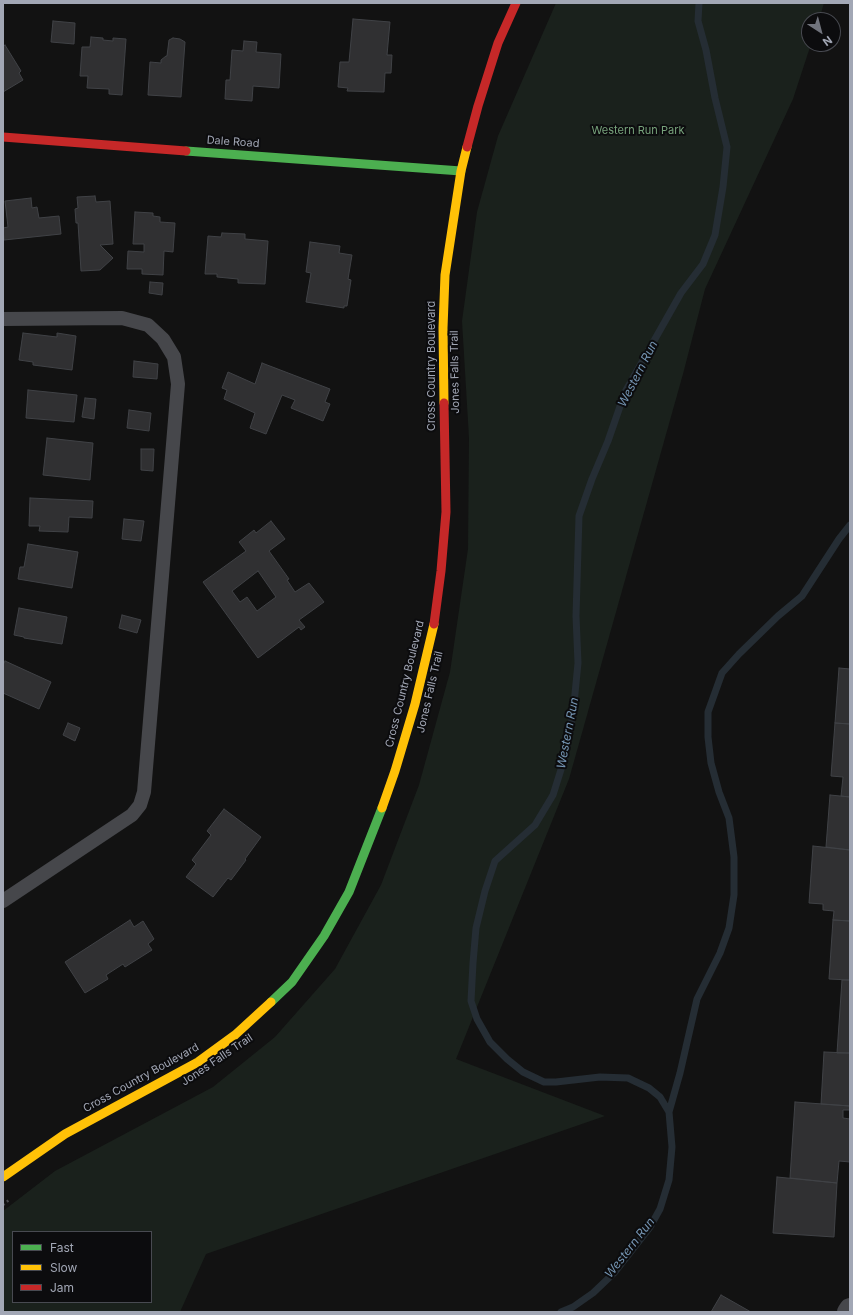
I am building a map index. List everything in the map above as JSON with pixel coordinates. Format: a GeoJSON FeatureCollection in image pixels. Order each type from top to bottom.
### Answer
{"type":"FeatureCollection","features":[{"type":"Feature","properties":{"kind":"main road","name":"Cross Country Boulevard"},"geometry":{"type":"LineString","coordinates":[[3,1178],[65,1134],[198,1062],[235,1035],[292,982],[324,936],[349,892],[376,826],[395,771],[415,704],[432,635],[441,572],[446,512],[443,328],[445,275],[461,171],[478,106],[498,43],[516,3]]}},
{"type":"Feature","properties":{"kind":"main road","name":"Dale Road"},"geometry":{"type":"LineString","coordinates":[[3,137],[461,171]]}},
{"type":"Feature","properties":{"kind":"lane"},"geometry":{"type":"LineString","coordinates":[[3,319],[122,318],[148,325],[163,339],[174,356],[178,384],[144,792],[140,805],[132,815],[3,901]]}},
{"type":"Feature","properties":{"kind":"path"},"geometry":{"type":"LineString","coordinates":[[3,1205],[13,1197]]}},
{"type":"Feature","properties":{"kind":"green space","name":"Western Run Park"},"geometry":{"type":"Polygon","coordinates":[[[556,3],[824,3],[821,12],[801,12],[801,52],[808,52],[793,99],[705,289],[683,374],[569,779],[456,1059],[605,1116],[206,1254],[180,1312],[3,1312],[3,1211],[55,1171],[213,1087],[275,1037],[335,969],[381,885],[419,785],[450,672],[468,549],[469,438],[462,321],[477,212],[498,136],[556,3]]]}},
{"type":"Feature","properties":{"kind":"building"},"geometry":{"type":"Polygon","coordinates":[[[353,19],[390,22],[387,55],[392,55],[391,73],[385,73],[384,92],[347,91],[348,88],[338,87],[340,62],[349,62],[353,19]]]}},
{"type":"Feature","properties":{"kind":"building"},"geometry":{"type":"Polygon","coordinates":[[[53,21],[75,23],[74,44],[51,42],[53,21]]]}},
{"type":"Feature","properties":{"kind":"building"},"geometry":{"type":"Polygon","coordinates":[[[91,37],[113,41],[113,38],[126,39],[122,95],[109,94],[109,89],[87,88],[88,76],[80,76],[82,47],[90,47],[91,37]]]}},
{"type":"Feature","properties":{"kind":"building"},"geometry":{"type":"Polygon","coordinates":[[[173,38],[180,39],[185,42],[181,97],[148,95],[150,62],[161,63],[161,60],[167,56],[169,40],[173,38]]]}},
{"type":"Feature","properties":{"kind":"building"},"geometry":{"type":"Polygon","coordinates":[[[244,41],[257,42],[256,52],[281,54],[279,88],[253,86],[252,101],[225,99],[226,80],[230,80],[232,50],[243,51],[244,41]]]}},
{"type":"Feature","properties":{"kind":"building"},"geometry":{"type":"Polygon","coordinates":[[[5,45],[21,71],[19,73],[23,80],[3,92],[3,47],[5,45]]]}},
{"type":"Feature","properties":{"kind":"building"},"geometry":{"type":"Polygon","coordinates":[[[95,196],[96,202],[110,201],[113,244],[100,245],[113,258],[100,270],[81,271],[78,223],[76,223],[75,209],[78,208],[77,197],[95,196]]]}},
{"type":"Feature","properties":{"kind":"building"},"geometry":{"type":"Polygon","coordinates":[[[31,198],[32,208],[37,207],[39,218],[59,216],[61,234],[4,240],[3,228],[8,227],[5,201],[31,198]]]}},
{"type":"Feature","properties":{"kind":"building"},"geometry":{"type":"Polygon","coordinates":[[[135,212],[153,213],[153,216],[160,217],[160,222],[175,223],[173,252],[164,251],[163,275],[142,274],[142,269],[127,269],[128,251],[144,252],[144,244],[133,244],[135,212]]]}},
{"type":"Feature","properties":{"kind":"building"},"geometry":{"type":"Polygon","coordinates":[[[222,233],[245,234],[245,239],[268,241],[265,284],[238,283],[238,279],[217,277],[217,274],[205,274],[208,236],[221,237],[222,233]]]}},
{"type":"Feature","properties":{"kind":"building"},"geometry":{"type":"Polygon","coordinates":[[[310,242],[340,246],[339,253],[352,255],[348,279],[351,280],[347,306],[344,306],[344,308],[306,302],[311,273],[306,272],[310,242]]]}},
{"type":"Feature","properties":{"kind":"building"},"geometry":{"type":"Polygon","coordinates":[[[150,282],[163,283],[162,295],[149,293],[150,282]]]}},
{"type":"Feature","properties":{"kind":"building"},"geometry":{"type":"Polygon","coordinates":[[[23,333],[57,337],[57,333],[76,336],[72,370],[33,365],[33,362],[19,360],[23,333]]]}},
{"type":"Feature","properties":{"kind":"building"},"geometry":{"type":"Polygon","coordinates":[[[134,361],[158,364],[157,379],[133,377],[134,361]]]}},
{"type":"Feature","properties":{"kind":"building"},"geometry":{"type":"Polygon","coordinates":[[[262,363],[330,389],[325,402],[330,404],[323,421],[291,408],[295,400],[282,395],[266,434],[250,428],[255,413],[224,399],[227,390],[222,388],[228,372],[255,384],[262,363]]]}},
{"type":"Feature","properties":{"kind":"building"},"geometry":{"type":"Polygon","coordinates":[[[28,390],[77,395],[74,422],[26,418],[28,390]]]}},
{"type":"Feature","properties":{"kind":"building"},"geometry":{"type":"Polygon","coordinates":[[[85,398],[96,399],[94,419],[82,417],[85,398]]]}},
{"type":"Feature","properties":{"kind":"building"},"geometry":{"type":"Polygon","coordinates":[[[129,410],[151,413],[149,431],[127,428],[129,410]]]}},
{"type":"Feature","properties":{"kind":"building"},"geometry":{"type":"Polygon","coordinates":[[[47,438],[93,443],[90,480],[43,475],[47,438]]]}},
{"type":"Feature","properties":{"kind":"building"},"geometry":{"type":"Polygon","coordinates":[[[141,449],[154,449],[153,471],[141,470],[141,449]]]}},
{"type":"Feature","properties":{"kind":"building"},"geometry":{"type":"Polygon","coordinates":[[[30,498],[93,501],[92,518],[69,517],[68,532],[39,531],[40,526],[29,526],[30,498]]]}},
{"type":"Feature","properties":{"kind":"building"},"geometry":{"type":"Polygon","coordinates":[[[124,519],[144,521],[141,541],[122,539],[124,519]]]}},
{"type":"Feature","properties":{"kind":"building"},"geometry":{"type":"Polygon","coordinates":[[[271,521],[285,539],[269,551],[289,579],[287,580],[295,592],[309,583],[324,602],[299,620],[305,627],[301,630],[299,627],[258,658],[203,582],[246,551],[239,542],[254,530],[256,533],[271,521]],[[258,571],[232,591],[240,602],[247,597],[257,611],[276,597],[258,571]]]}},
{"type":"Feature","properties":{"kind":"building"},"geometry":{"type":"Polygon","coordinates":[[[28,544],[78,552],[72,588],[18,579],[20,567],[24,567],[28,544]]]}},
{"type":"Feature","properties":{"kind":"building"},"geometry":{"type":"Polygon","coordinates":[[[19,608],[67,617],[62,644],[14,635],[19,608]]]}},
{"type":"Feature","properties":{"kind":"building"},"geometry":{"type":"Polygon","coordinates":[[[122,615],[141,620],[137,633],[119,628],[122,615]]]}},
{"type":"Feature","properties":{"kind":"building"},"geometry":{"type":"Polygon","coordinates":[[[5,661],[51,682],[39,709],[3,693],[3,665],[5,661]]]}},
{"type":"Feature","properties":{"kind":"building"},"geometry":{"type":"Polygon","coordinates":[[[839,668],[850,669],[850,724],[835,723],[839,668]]]}},
{"type":"Feature","properties":{"kind":"building"},"geometry":{"type":"Polygon","coordinates":[[[68,723],[80,728],[75,741],[63,735],[68,723]]]}},
{"type":"Feature","properties":{"kind":"building"},"geometry":{"type":"Polygon","coordinates":[[[835,723],[850,724],[850,797],[841,796],[843,777],[831,776],[835,723]]]}},
{"type":"Feature","properties":{"kind":"building"},"geometry":{"type":"Polygon","coordinates":[[[830,795],[850,797],[850,850],[826,847],[830,795]]]}},
{"type":"Feature","properties":{"kind":"building"},"geometry":{"type":"Polygon","coordinates":[[[224,809],[261,837],[231,880],[228,878],[213,897],[186,877],[196,864],[192,860],[211,835],[207,831],[224,809]]]}},
{"type":"Feature","properties":{"kind":"building"},"geometry":{"type":"Polygon","coordinates":[[[813,846],[850,850],[850,921],[833,920],[834,911],[823,910],[823,904],[809,903],[813,846]]]}},
{"type":"Feature","properties":{"kind":"building"},"geometry":{"type":"Polygon","coordinates":[[[130,920],[134,927],[143,921],[154,939],[148,944],[152,950],[125,967],[123,964],[106,975],[108,979],[85,993],[65,962],[130,920]]]}},
{"type":"Feature","properties":{"kind":"building"},"geometry":{"type":"Polygon","coordinates":[[[833,920],[850,921],[850,980],[829,979],[833,920]]]}},
{"type":"Feature","properties":{"kind":"building"},"geometry":{"type":"Polygon","coordinates":[[[842,980],[850,980],[850,1053],[837,1053],[842,980]]]}},
{"type":"Feature","properties":{"kind":"building"},"geometry":{"type":"Polygon","coordinates":[[[824,1052],[850,1053],[850,1106],[821,1104],[824,1052]]]}},
{"type":"Feature","properties":{"kind":"building"},"geometry":{"type":"Polygon","coordinates":[[[795,1102],[850,1106],[850,1110],[843,1110],[843,1118],[850,1119],[850,1162],[839,1161],[837,1183],[790,1178],[795,1102]]]}},
{"type":"Feature","properties":{"kind":"building"},"geometry":{"type":"Polygon","coordinates":[[[777,1177],[837,1183],[834,1237],[773,1233],[777,1177]]]}},
{"type":"Feature","properties":{"kind":"building"},"geometry":{"type":"Polygon","coordinates":[[[721,1295],[751,1312],[711,1312],[721,1295]]]}},
{"type":"Feature","properties":{"kind":"waterway","name":"Western Run"},"geometry":{"type":"LineString","coordinates":[[561,1312],[573,1307],[593,1293],[614,1273],[650,1227],[660,1209],[669,1180],[672,1147],[669,1112],[660,1097],[649,1088],[628,1078],[600,1077],[544,1082],[523,1072],[507,1059],[490,1042],[477,1019],[471,1001],[476,928],[485,891],[495,861],[535,825],[553,795],[564,760],[573,714],[578,663],[576,616],[579,516],[625,392],[681,293],[703,264],[715,235],[723,187],[727,147],[715,98],[706,50],[698,21],[699,3]]}},
{"type":"Feature","properties":{"kind":"waterway"},"geometry":{"type":"LineString","coordinates":[[669,1112],[680,1073],[697,999],[720,953],[729,928],[734,895],[734,857],[729,818],[719,792],[711,763],[708,737],[708,712],[722,673],[778,616],[802,596],[839,539],[850,525]]}},
{"type":"Feature","properties":{"kind":"traffic: fast"},"geometry":{"type":"LineString","coordinates":[[186,151],[461,171]]}},
{"type":"Feature","properties":{"kind":"traffic: fast"},"geometry":{"type":"LineString","coordinates":[[271,1002],[292,982],[324,936],[349,892],[382,808]]}},
{"type":"Feature","properties":{"kind":"traffic: slow"},"geometry":{"type":"LineString","coordinates":[[444,403],[443,328],[445,275],[461,171],[467,147]]}},
{"type":"Feature","properties":{"kind":"traffic: slow"},"geometry":{"type":"LineString","coordinates":[[382,808],[395,771],[415,704],[434,624]]}},
{"type":"Feature","properties":{"kind":"traffic: slow"},"geometry":{"type":"LineString","coordinates":[[3,1177],[65,1134],[198,1062],[235,1035],[271,1002]]}},
{"type":"Feature","properties":{"kind":"traffic: jam"},"geometry":{"type":"LineString","coordinates":[[467,147],[498,43],[516,3]]}},
{"type":"Feature","properties":{"kind":"traffic: jam"},"geometry":{"type":"LineString","coordinates":[[3,137],[186,151]]}},
{"type":"Feature","properties":{"kind":"traffic: jam"},"geometry":{"type":"LineString","coordinates":[[434,624],[441,571],[446,512],[444,403]]}}]}
